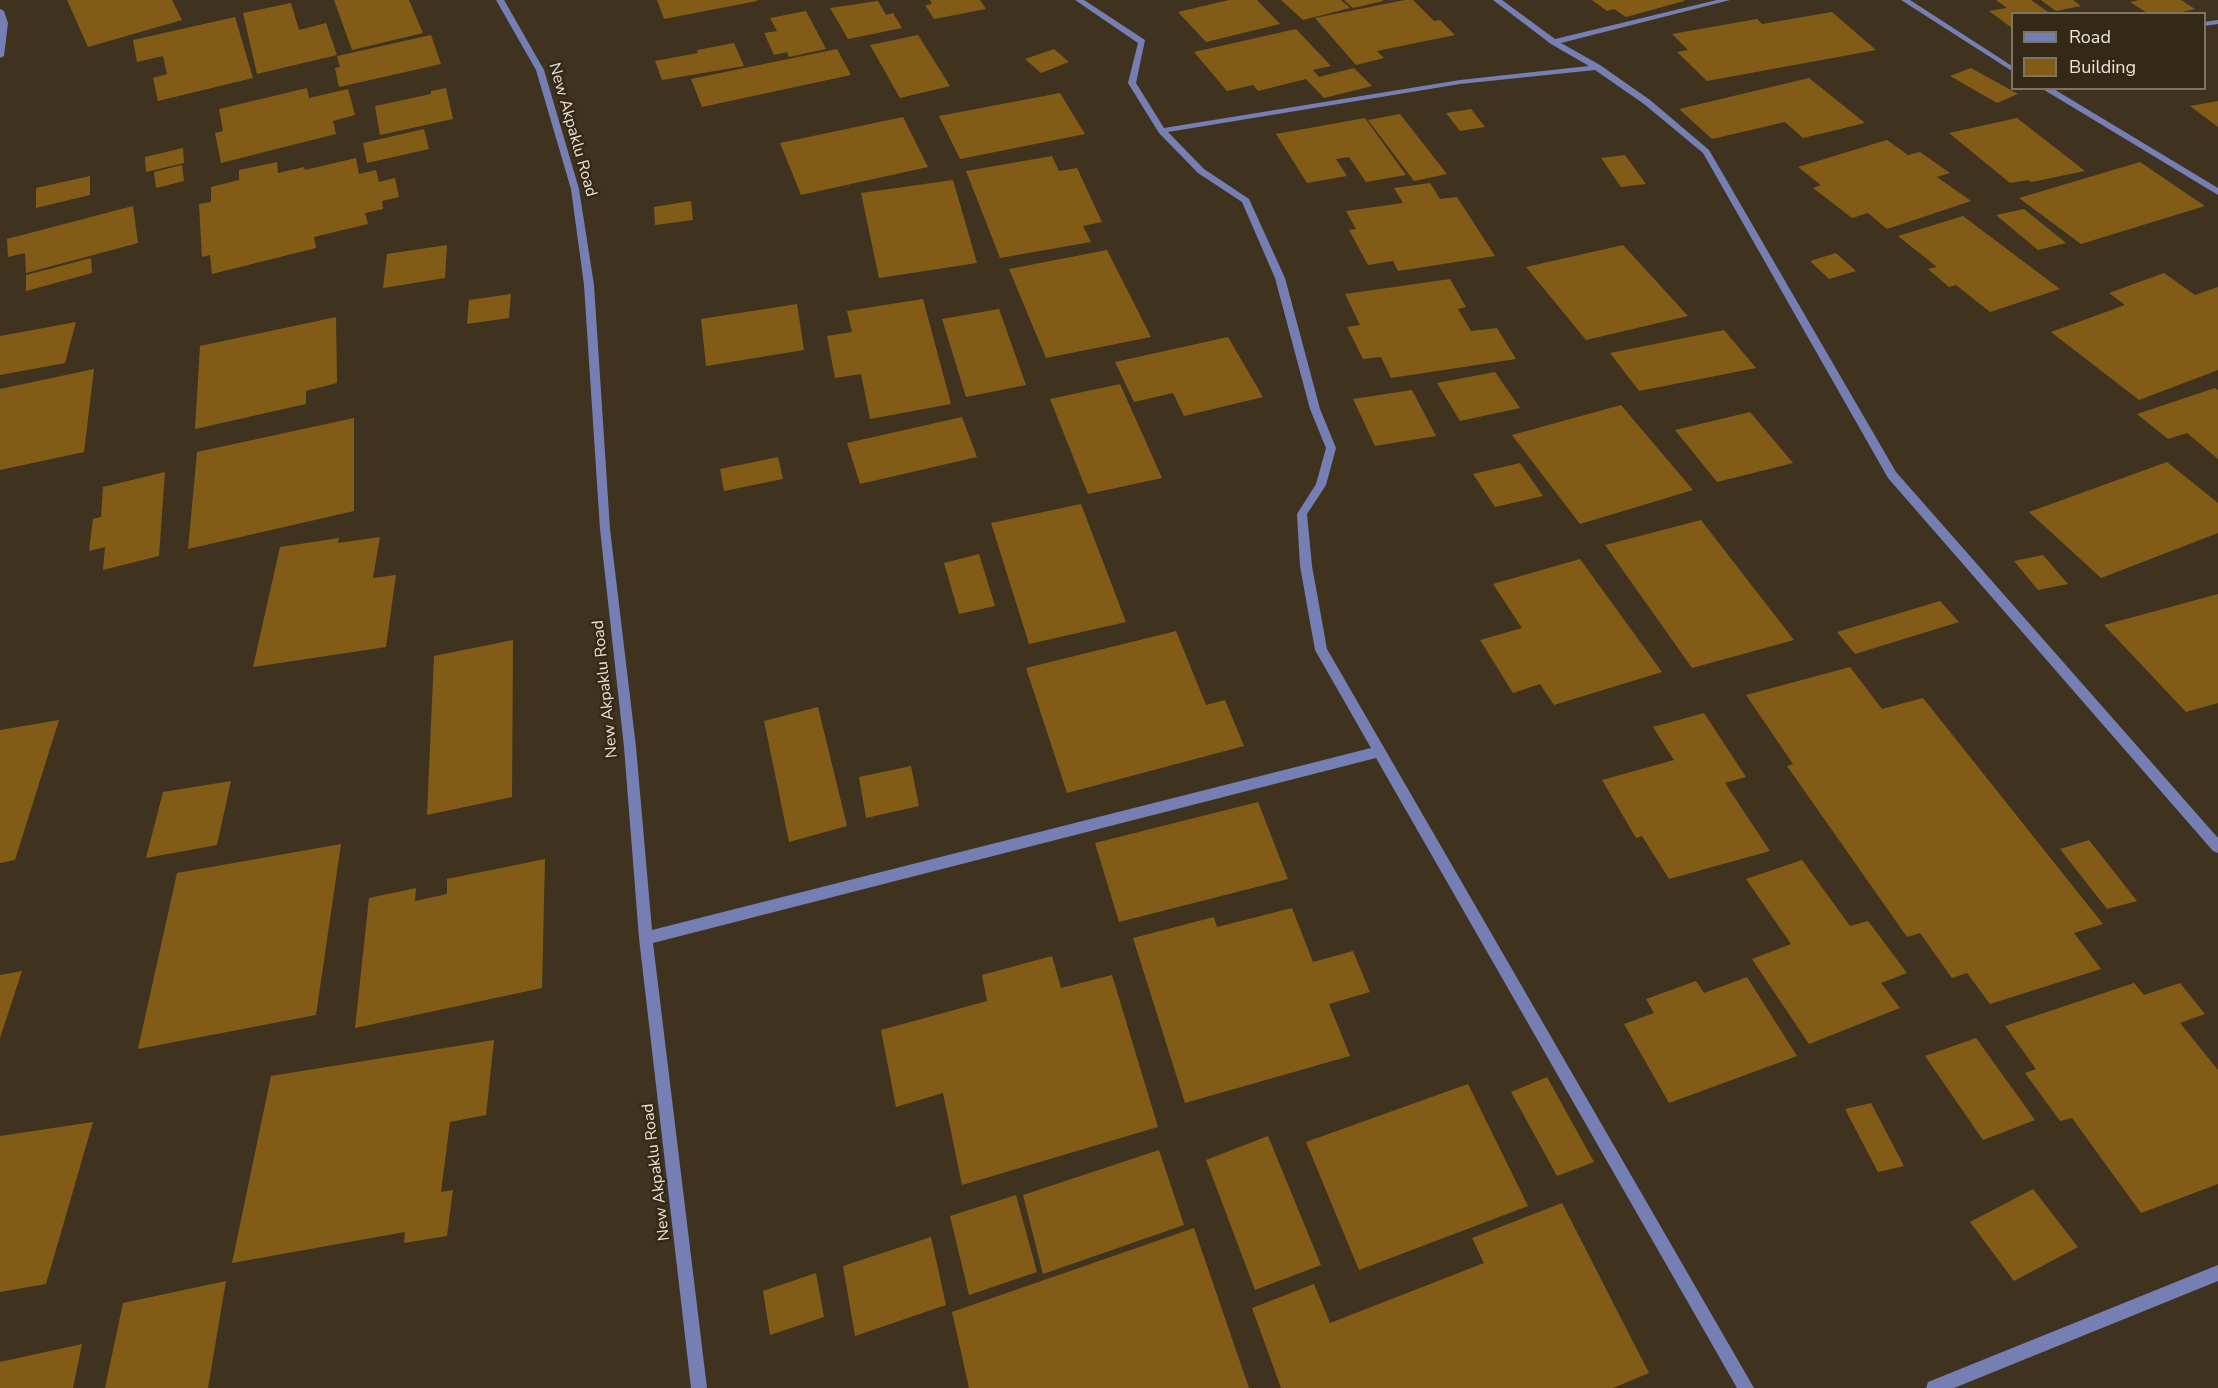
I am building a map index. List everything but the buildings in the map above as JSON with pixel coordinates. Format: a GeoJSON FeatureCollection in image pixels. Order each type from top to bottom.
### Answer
{"type":"FeatureCollection","features":[{"type":"Feature","properties":{"kind":"street","name":"New Akpaklu Road"},"geometry":{"type":"LineString","coordinates":[[501,0],[540,70],[575,189],[589,285],[605,529],[630,747],[646,939],[699,1388]]}},
{"type":"Feature","properties":{"kind":"street"},"geometry":{"type":"LineString","coordinates":[[1079,0],[1142,42],[1132,83],[1162,131],[1202,171],[1246,201],[1280,278],[1315,409],[1331,448],[1321,484],[1302,514],[1306,566],[1321,650],[1746,1388]]}},
{"type":"Feature","properties":{"kind":"street"},"geometry":{"type":"LineString","coordinates":[[1497,0],[1554,42],[1597,67],[1647,102],[1706,152],[1892,475],[2218,847]]}},
{"type":"Feature","properties":{"kind":"street"},"geometry":{"type":"LineString","coordinates":[[1554,42],[1726,0]]}},
{"type":"Feature","properties":{"kind":"street"},"geometry":{"type":"LineString","coordinates":[[1905,0],[2010,66]]}},
{"type":"Feature","properties":{"kind":"street"},"geometry":{"type":"LineString","coordinates":[[0,10],[4,23],[0,56]]}},
{"type":"Feature","properties":{"kind":"street"},"geometry":{"type":"LineString","coordinates":[[1162,131],[1460,82],[1597,67]]}},
{"type":"Feature","properties":{"kind":"street"},"geometry":{"type":"LineString","coordinates":[[2048,90],[2218,192]]}},
{"type":"Feature","properties":{"kind":"street"},"geometry":{"type":"LineString","coordinates":[[646,939],[1378,752]]}},
{"type":"Feature","properties":{"kind":"street"},"geometry":{"type":"LineString","coordinates":[[1934,1388],[2218,1273]]}}]}
